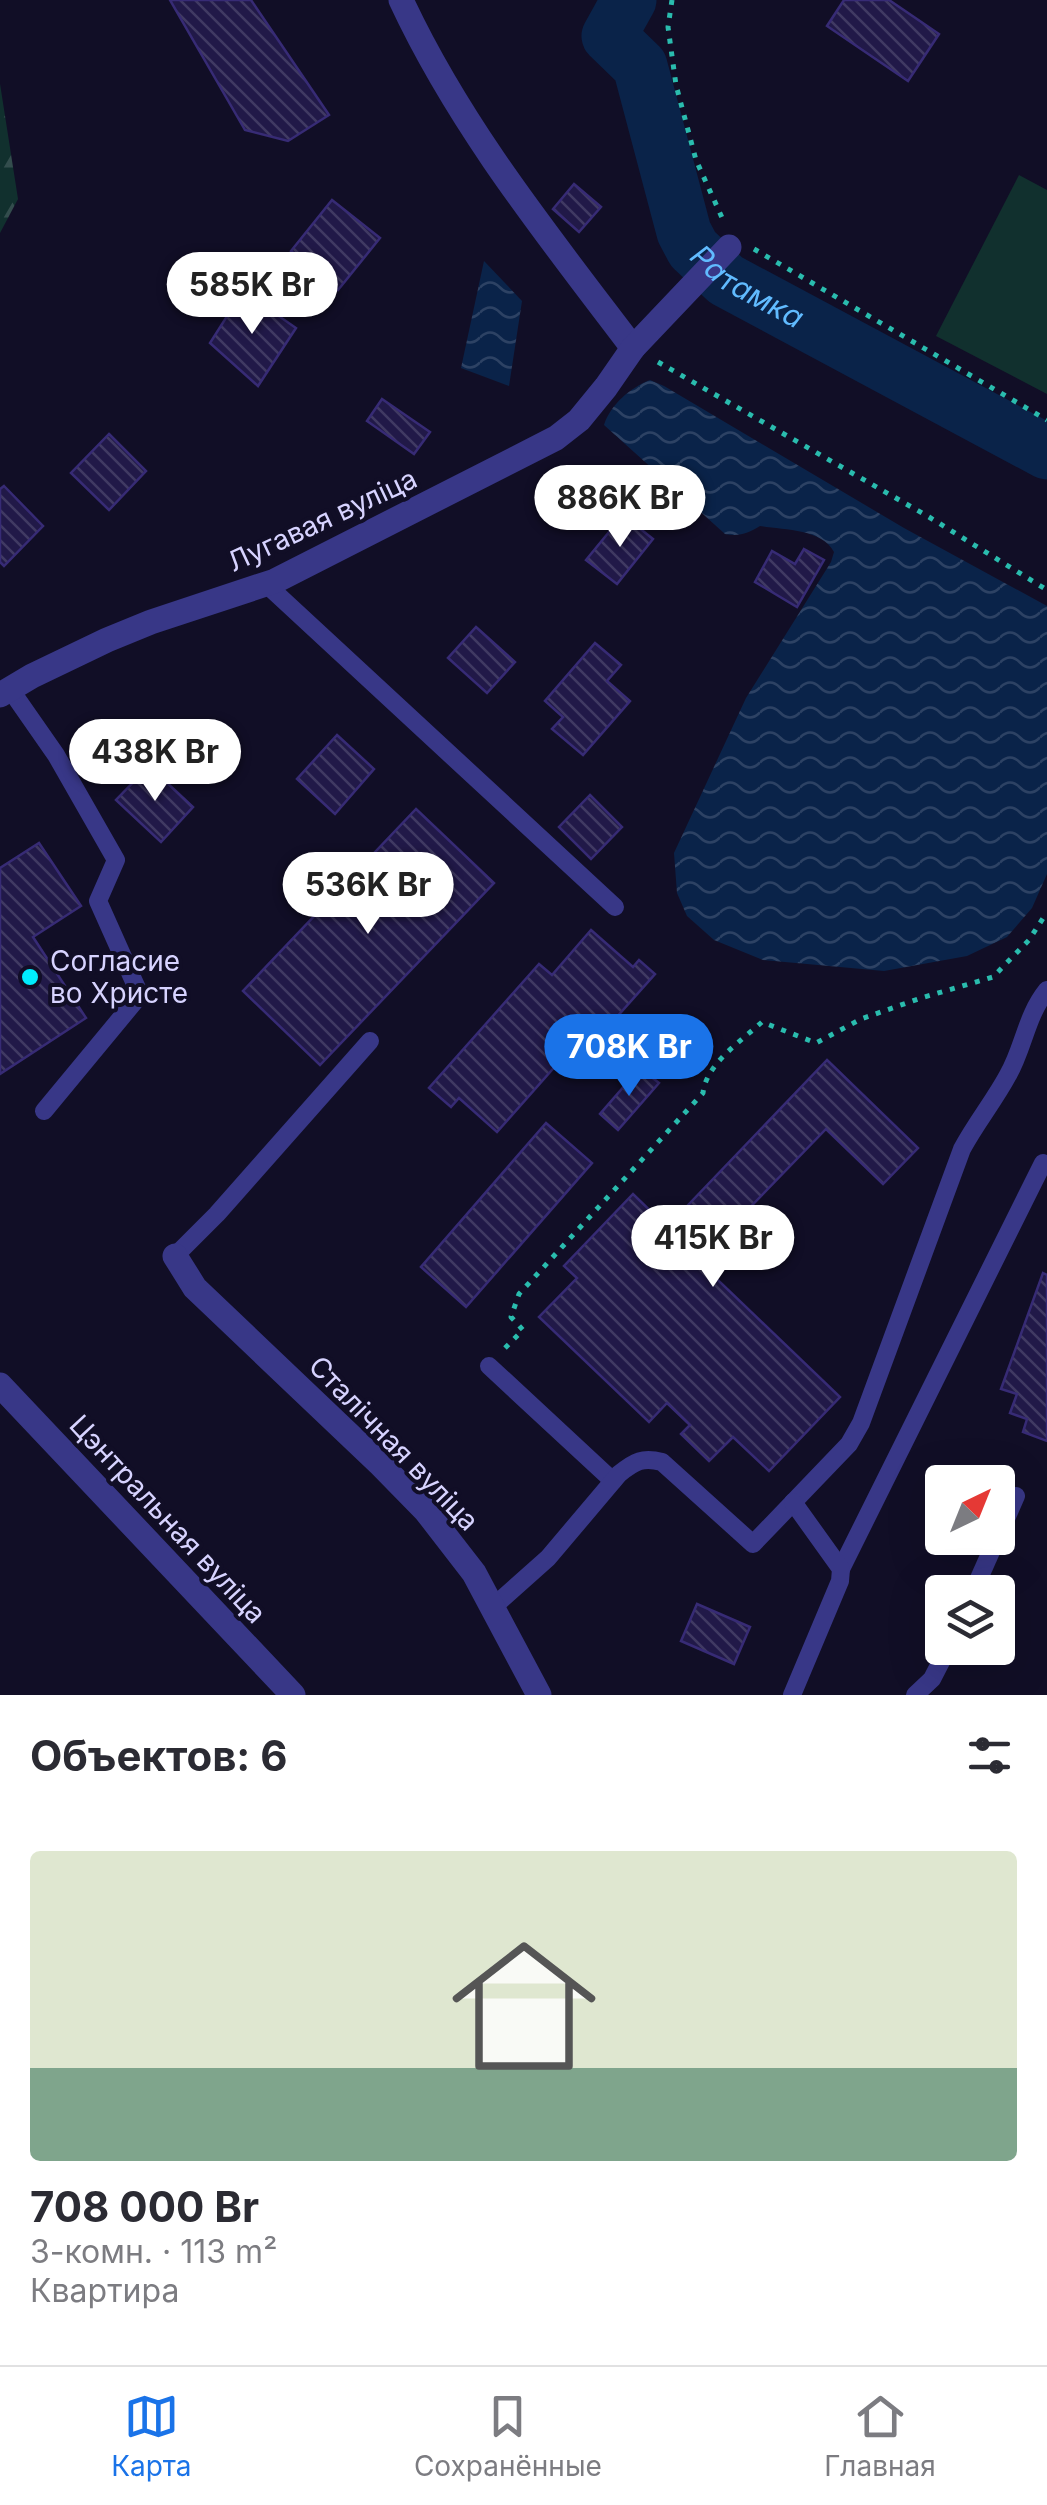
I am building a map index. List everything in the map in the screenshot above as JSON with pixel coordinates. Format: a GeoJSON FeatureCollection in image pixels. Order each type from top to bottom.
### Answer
{"type":"FeatureCollection","features":[{"type":"Feature","properties":{"kind":"street"},"geometry":{"type":"LineString","coordinates":[[400,0],[482,142],[633,348]]}},
{"type":"Feature","properties":{"kind":"street","name":"Лугавая вуліца"},"geometry":{"type":"LineString","coordinates":[[5,692],[107,640],[266,584],[556,438],[579,420],[633,348],[736,240]]}},
{"type":"Feature","properties":{"kind":"street","name":"Сталічная вуліца"},"geometry":{"type":"LineString","coordinates":[[175,1256],[196,1288],[426,1511],[474,1573],[539,1695]]}},
{"type":"Feature","properties":{"kind":"street","name":"Цэнтральная вуліца"},"geometry":{"type":"LineString","coordinates":[[0,1385],[292,1695]]}},
{"type":"Feature","properties":{"kind":"lane"},"geometry":{"type":"LineString","coordinates":[[266,584],[615,907]]}},
{"type":"Feature","properties":{"kind":"lane"},"geometry":{"type":"LineString","coordinates":[[5,692],[56,754],[116,860],[98,901],[140,996],[44,1111]]}},
{"type":"Feature","properties":{"kind":"lane"},"geometry":{"type":"LineString","coordinates":[[493,1607],[548,1558],[613,1481],[645,1458],[662,1462],[754,1544],[849,1444],[862,1423],[962,1149],[1006,1078],[1032,1012],[1047,990]]}},
{"type":"Feature","properties":{"kind":"lane"},"geometry":{"type":"LineString","coordinates":[[175,1256],[370,1041]]}},
{"type":"Feature","properties":{"kind":"lane"},"geometry":{"type":"LineString","coordinates":[[792,1695],[840,1581],[841,1569],[1043,1163]]}},
{"type":"Feature","properties":{"kind":"lane"},"geometry":{"type":"LineString","coordinates":[[489,1366],[613,1481]]}},
{"type":"Feature","properties":{"kind":"lane"},"geometry":{"type":"LineString","coordinates":[[793,1502],[841,1569]]}},
{"type":"Feature","properties":{"kind":"lane"},"geometry":{"type":"LineString","coordinates":[[915,1695],[939,1665]]}},
{"type":"Feature","properties":{"kind":"path"},"geometry":{"type":"LineString","coordinates":[[672,0],[668,26],[676,85],[696,160],[718,215],[736,240],[1047,420]]}},
{"type":"Feature","properties":{"kind":"path"},"geometry":{"type":"LineString","coordinates":[[633,348],[1047,590]]}},
{"type":"Feature","properties":{"kind":"path"},"geometry":{"type":"LineString","coordinates":[[489,1366],[523,1330],[510,1317],[518,1294],[703,1093],[704,1080],[762,1022],[816,1043],[861,1019],[993,977],[1029,940],[1047,912]]}},
{"type":"Feature","properties":{"kind":"green space"},"geometry":{"type":"Polygon","coordinates":[[[0,84],[18,199],[0,233],[0,84]]]}},
{"type":"Feature","properties":{"kind":"green space"},"geometry":{"type":"Polygon","coordinates":[[[1019,175],[1047,190],[1047,394],[936,336],[1019,175]]]}},
{"type":"Feature","properties":{"kind":"water"},"geometry":{"type":"Polygon","coordinates":[[[484,261],[522,301],[509,386],[461,368],[484,261]]]}},
{"type":"Feature","properties":{"kind":"water"},"geometry":{"type":"Polygon","coordinates":[[[650,380],[1047,606],[1047,874],[1032,908],[1007,937],[967,956],[884,971],[763,960],[714,940],[687,916],[677,893],[674,853],[746,698],[834,552],[821,539],[791,530],[760,526],[744,534],[725,534],[604,425],[622,398],[650,380]]]}},
{"type":"Feature","properties":{"kind":"building"},"geometry":{"type":"Polygon","coordinates":[[[170,0],[251,0],[329,115],[288,141],[245,130],[170,0]]]}},
{"type":"Feature","properties":{"kind":"building"},"geometry":{"type":"Polygon","coordinates":[[[844,0],[889,0],[939,34],[908,81],[827,26],[844,0]]]}},
{"type":"Feature","properties":{"kind":"building"},"geometry":{"type":"Polygon","coordinates":[[[574,184],[601,207],[579,232],[553,209],[574,184]]]}},
{"type":"Feature","properties":{"kind":"building"},"geometry":{"type":"Polygon","coordinates":[[[332,200],[380,238],[338,290],[291,251],[332,200]]]}},
{"type":"Feature","properties":{"kind":"building"},"geometry":{"type":"Polygon","coordinates":[[[243,291],[296,328],[258,386],[210,343],[243,291]]]}},
{"type":"Feature","properties":{"kind":"building"},"geometry":{"type":"Polygon","coordinates":[[[382,399],[430,432],[414,454],[367,421],[382,399]]]}},
{"type":"Feature","properties":{"kind":"building"},"geometry":{"type":"Polygon","coordinates":[[[109,434],[146,471],[109,510],[71,473],[109,434]]]}},
{"type":"Feature","properties":{"kind":"building"},"geometry":{"type":"Polygon","coordinates":[[[4,486],[43,526],[4,566],[0,562],[0,489],[4,486]]]}},
{"type":"Feature","properties":{"kind":"building"},"geometry":{"type":"Polygon","coordinates":[[[623,515],[653,539],[617,584],[586,560],[623,515]]]}},
{"type":"Feature","properties":{"kind":"building"},"geometry":{"type":"Polygon","coordinates":[[[804,549],[824,560],[797,607],[755,582],[772,551],[795,564],[804,549]]]}},
{"type":"Feature","properties":{"kind":"building"},"geometry":{"type":"Polygon","coordinates":[[[476,627],[515,662],[487,693],[448,658],[476,627]]]}},
{"type":"Feature","properties":{"kind":"building"},"geometry":{"type":"Polygon","coordinates":[[[595,643],[621,665],[607,681],[630,701],[583,755],[552,729],[563,717],[545,701],[595,643]]]}},
{"type":"Feature","properties":{"kind":"building"},"geometry":{"type":"Polygon","coordinates":[[[337,735],[374,769],[335,814],[297,779],[337,735]]]}},
{"type":"Feature","properties":{"kind":"building"},"geometry":{"type":"Polygon","coordinates":[[[149,766],[193,807],[161,842],[116,800],[149,766]]]}},
{"type":"Feature","properties":{"kind":"building"},"geometry":{"type":"Polygon","coordinates":[[[590,795],[622,827],[591,859],[559,827],[590,795]]]}},
{"type":"Feature","properties":{"kind":"building"},"geometry":{"type":"Polygon","coordinates":[[[416,809],[494,883],[320,1065],[243,991],[416,809]]]}},
{"type":"Feature","properties":{"kind":"building","name":"Согласие во Христе"},"geometry":{"type":"Polygon","coordinates":[[[39,843],[81,906],[33,937],[86,1018],[0,1074],[0,868],[39,843]]]}},
{"type":"Feature","properties":{"kind":"building"},"geometry":{"type":"Polygon","coordinates":[[[591,930],[633,967],[639,960],[655,974],[607,1028],[597,1019],[497,1132],[459,1098],[451,1107],[429,1088],[539,964],[552,975],[591,930]]]}},
{"type":"Feature","properties":{"kind":"building"},"geometry":{"type":"Polygon","coordinates":[[[827,1060],[918,1148],[883,1184],[826,1129],[698,1261],[840,1397],[769,1471],[733,1437],[709,1461],[681,1434],[690,1425],[667,1403],[649,1422],[539,1317],[577,1278],[564,1266],[633,1194],[667,1227],[827,1060]]]}},
{"type":"Feature","properties":{"kind":"building"},"geometry":{"type":"Polygon","coordinates":[[[640,1068],[659,1083],[618,1130],[600,1114],[640,1068]]]}},
{"type":"Feature","properties":{"kind":"building"},"geometry":{"type":"Polygon","coordinates":[[[546,1123],[592,1163],[466,1307],[421,1267],[546,1123]]]}},
{"type":"Feature","properties":{"kind":"building"},"geometry":{"type":"Polygon","coordinates":[[[1043,1273],[1047,1275],[1047,1441],[1023,1432],[1027,1419],[1010,1413],[1017,1394],[1001,1389],[1043,1273]]]}},
{"type":"Feature","properties":{"kind":"building"},"geometry":{"type":"Polygon","coordinates":[[[697,1604],[750,1627],[734,1664],[681,1641],[697,1604]]]}},
{"type":"Feature","properties":{"kind":"waterway","name":"Ратамка"},"geometry":{"type":"LineString","coordinates":[[629,0],[609,36],[640,66],[684,232],[693,249],[726,280],[1047,452]]}},
{"type":"Feature","properties":{"kind":"place","name":"Согласие во Христе"},"geometry":{"type":"Point","coordinates":[30,977]}}]}
